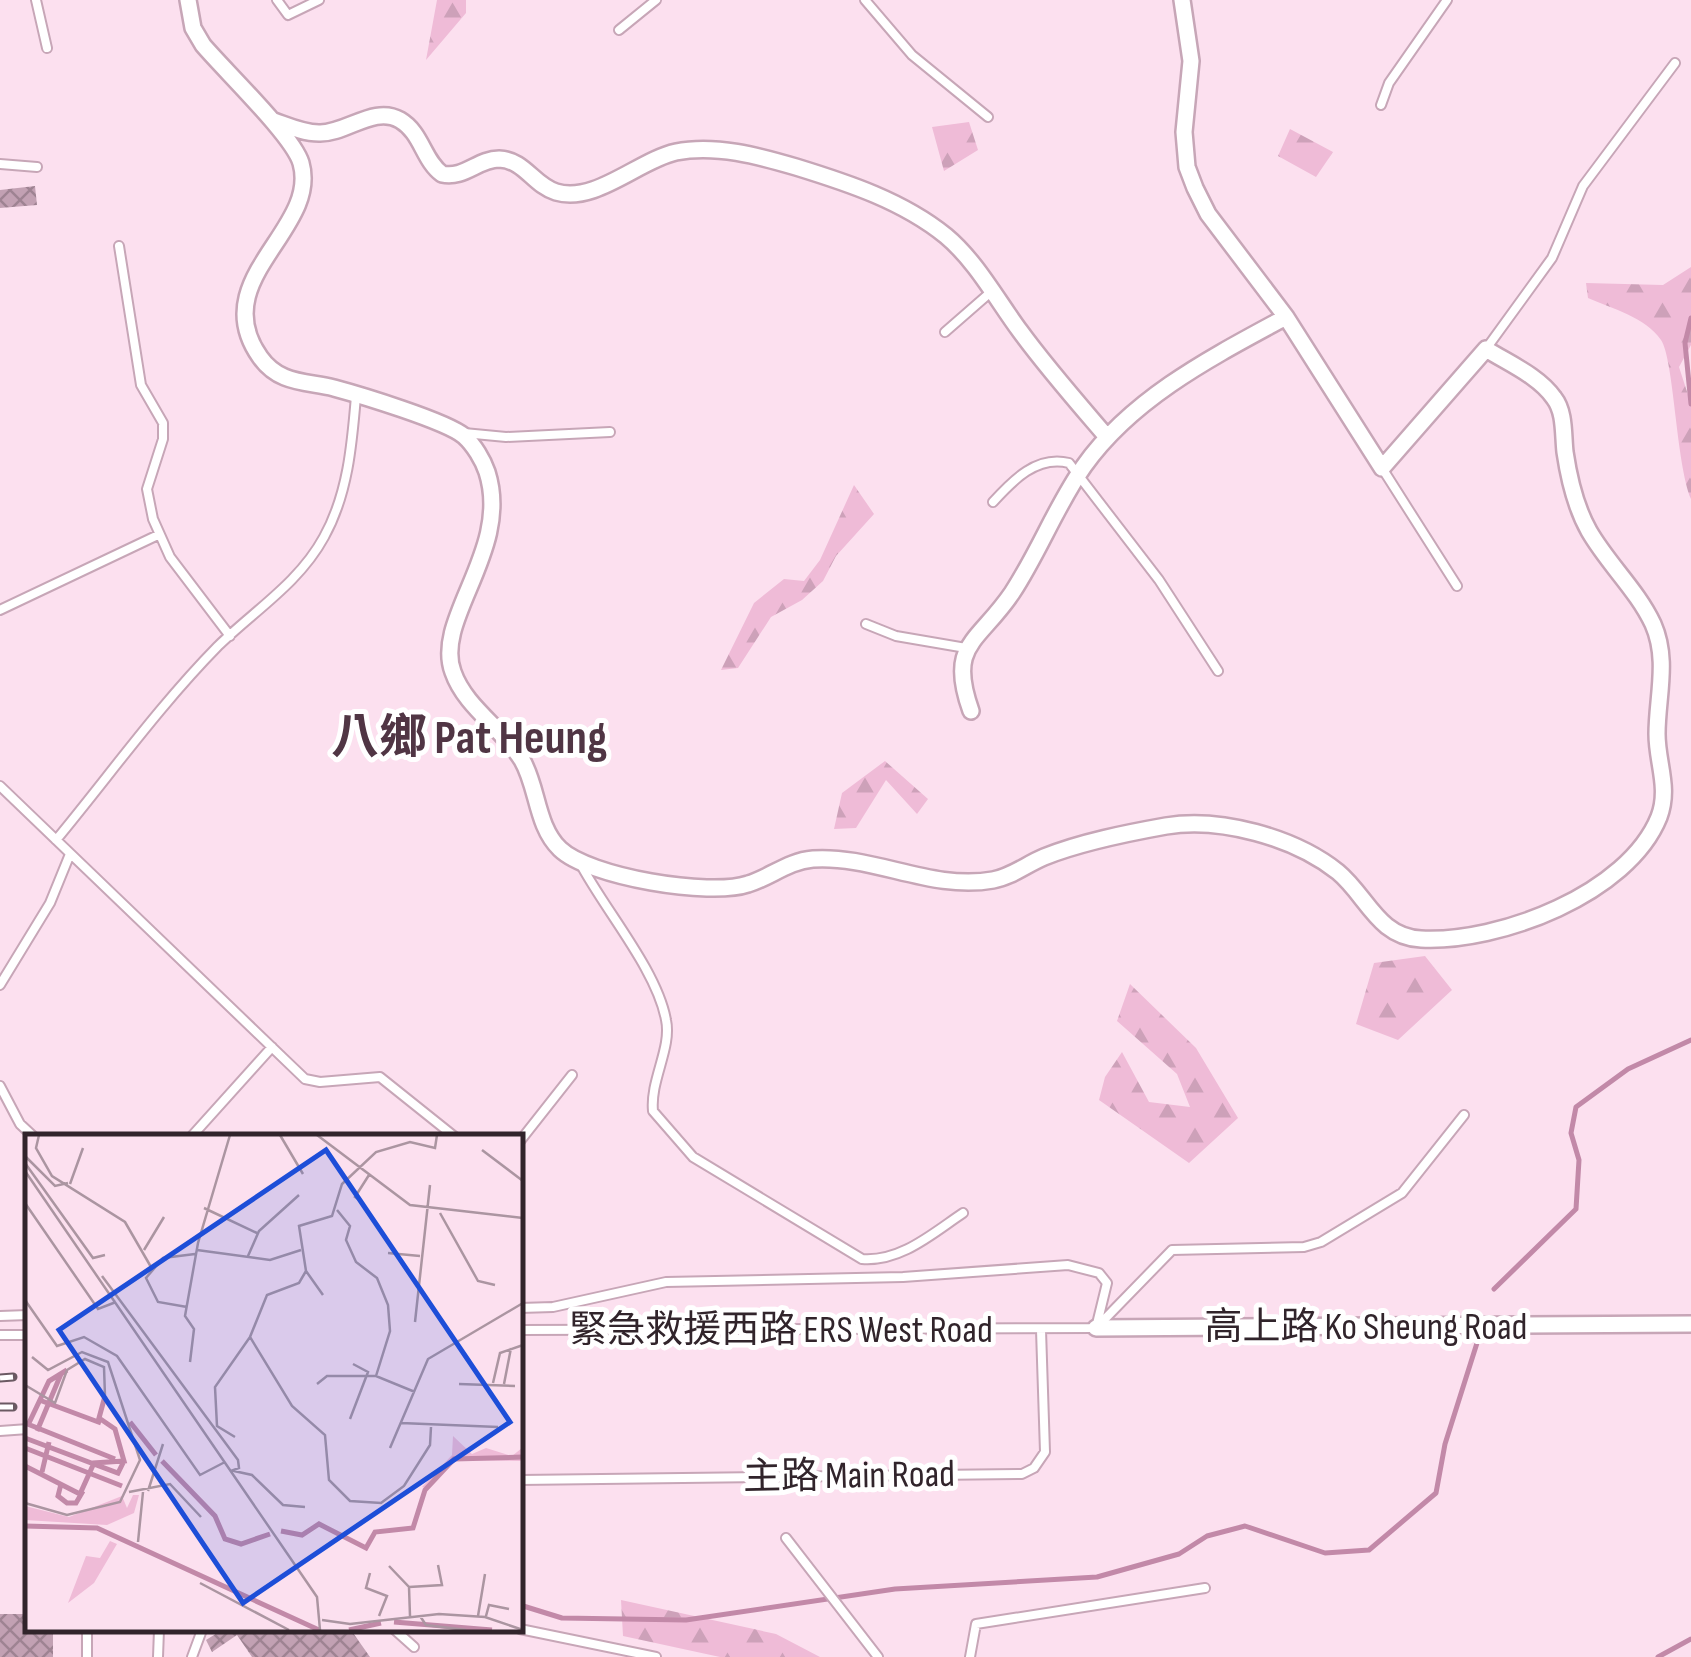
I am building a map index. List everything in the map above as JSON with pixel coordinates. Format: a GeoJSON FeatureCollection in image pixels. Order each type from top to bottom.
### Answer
{"type":"FeatureCollection","features":[{"type":"Feature","properties":{"kind":"street"},"geometry":{"type":"LineString","coordinates":[[188,0],[193,28],[203,45],[296,154],[302,175],[295,204],[252,280],[246,299],[248,335],[271,370],[288,380],[356,396],[461,432],[483,462],[490,500],[485,556],[455,622],[448,647],[450,666],[459,686],[518,754],[550,836],[580,863],[694,887],[724,889],[750,884],[787,864],[811,859],[844,860],[936,880],[996,880],[1048,855],[1160,827],[1212,823],[1303,851],[1340,874],[1386,929],[1417,940],[1529,923],[1566,906],[1633,853],[1660,814],[1665,784],[1657,738],[1662,662],[1658,637],[1649,615],[1587,528],[1573,492],[1560,407],[1532,378],[1486,349],[1382,468],[1286,317],[1208,214],[1187,167],[1184,132],[1191,61],[1182,0]]}},
{"type":"Feature","properties":{"kind":"street"},"geometry":{"type":"LineString","coordinates":[[268,119],[320,134],[382,115],[392,116],[411,128],[428,161],[442,174],[460,174],[491,160],[512,160],[544,186],[564,194],[588,190],[674,152],[725,151],[839,180],[922,219],[959,247],[1107,437]]}},
{"type":"Feature","properties":{"kind":"street"},"geometry":{"type":"LineString","coordinates":[[971,711],[958,677],[966,648],[1013,592],[1080,472],[1107,437],[1188,373],[1286,317]]}},
{"type":"Feature","properties":{"kind":"street","name":"高上路 Ko Sheung Road"},"geometry":{"type":"LineString","coordinates":[[1096,1328],[1691,1324]]}},
{"type":"Feature","properties":{"kind":"lane"},"geometry":{"type":"LineString","coordinates":[[36,0],[48,48]]}},
{"type":"Feature","properties":{"kind":"lane"},"geometry":{"type":"LineString","coordinates":[[278,0],[288,15],[319,0]]}},
{"type":"Feature","properties":{"kind":"lane"},"geometry":{"type":"LineString","coordinates":[[618,30],[656,0]]}},
{"type":"Feature","properties":{"kind":"lane"},"geometry":{"type":"LineString","coordinates":[[864,0],[912,54],[988,116]]}},
{"type":"Feature","properties":{"kind":"lane"},"geometry":{"type":"LineString","coordinates":[[1381,105],[1389,83],[1446,0]]}},
{"type":"Feature","properties":{"kind":"lane"},"geometry":{"type":"LineString","coordinates":[[1486,349],[1552,258],[1583,186],[1674,63]]}},
{"type":"Feature","properties":{"kind":"lane"},"geometry":{"type":"LineString","coordinates":[[0,164],[37,166]]}},
{"type":"Feature","properties":{"kind":"lane"},"geometry":{"type":"LineString","coordinates":[[119,246],[141,385],[163,422],[163,439],[148,489],[158,535],[200,601],[230,636]]}},
{"type":"Feature","properties":{"kind":"lane"},"geometry":{"type":"LineString","coordinates":[[945,332],[992,291]]}},
{"type":"Feature","properties":{"kind":"lane"},"geometry":{"type":"LineString","coordinates":[[56,840],[230,636],[295,577],[326,534],[349,467],[356,396]]}},
{"type":"Feature","properties":{"kind":"lane"},"geometry":{"type":"LineString","coordinates":[[461,432],[506,437],[610,432]]}},
{"type":"Feature","properties":{"kind":"lane"},"geometry":{"type":"LineString","coordinates":[[993,502],[1015,478],[1046,462],[1069,463],[1080,472],[1218,670]]}},
{"type":"Feature","properties":{"kind":"lane"},"geometry":{"type":"LineString","coordinates":[[1382,468],[1456,586]]}},
{"type":"Feature","properties":{"kind":"lane"},"geometry":{"type":"LineString","coordinates":[[0,610],[158,535]]}},
{"type":"Feature","properties":{"kind":"lane"},"geometry":{"type":"LineString","coordinates":[[866,624],[896,636],[966,648]]}},
{"type":"Feature","properties":{"kind":"lane"},"geometry":{"type":"LineString","coordinates":[[0,786],[306,1079],[386,1080],[451,1134]]}},
{"type":"Feature","properties":{"kind":"lane"},"geometry":{"type":"LineString","coordinates":[[0,985],[50,903],[70,854]]}},
{"type":"Feature","properties":{"kind":"lane"},"geometry":{"type":"LineString","coordinates":[[580,863],[657,994],[667,1022],[653,1078],[653,1111],[693,1157],[862,1260],[882,1260],[907,1250],[963,1213]]}},
{"type":"Feature","properties":{"kind":"lane"},"geometry":{"type":"LineString","coordinates":[[193,1134],[272,1047]]}},
{"type":"Feature","properties":{"kind":"lane"},"geometry":{"type":"LineString","coordinates":[[522,1138],[572,1075]]}},
{"type":"Feature","properties":{"kind":"lane"},"geometry":{"type":"LineString","coordinates":[[0,1086],[20,1124],[31,1134]]}},
{"type":"Feature","properties":{"kind":"lane"},"geometry":{"type":"LineString","coordinates":[[1096,1328],[1146,1272],[1172,1250],[1312,1245],[1389,1204],[1412,1184],[1464,1115]]}},
{"type":"Feature","properties":{"kind":"lane"},"geometry":{"type":"LineString","coordinates":[[522,1308],[553,1307],[666,1282],[903,1277],[1068,1265],[1100,1273],[1107,1283],[1096,1328]]}},
{"type":"Feature","properties":{"kind":"lane"},"geometry":{"type":"LineString","coordinates":[[0,1316],[25,1315]]}},
{"type":"Feature","properties":{"kind":"lane","name":"高上路 Ko Sheung Road"},"geometry":{"type":"LineString","coordinates":[[1042,1330],[1096,1328]]}},
{"type":"Feature","properties":{"kind":"lane","name":"緊急救援西路 ERS West Road"},"geometry":{"type":"LineString","coordinates":[[522,1330],[1042,1330]]}},
{"type":"Feature","properties":{"kind":"lane","name":"主路 Main Road"},"geometry":{"type":"LineString","coordinates":[[522,1480],[1022,1474],[1034,1468],[1045,1452],[1042,1330]]}},
{"type":"Feature","properties":{"kind":"lane"},"geometry":{"type":"LineString","coordinates":[[0,1431],[25,1429]]}},
{"type":"Feature","properties":{"kind":"lane"},"geometry":{"type":"LineString","coordinates":[[786,1538],[878,1657]]}},
{"type":"Feature","properties":{"kind":"lane"},"geometry":{"type":"LineString","coordinates":[[970,1657],[976,1624],[1204,1588]]}},
{"type":"Feature","properties":{"kind":"lane"},"geometry":{"type":"LineString","coordinates":[[522,1629],[656,1657]]}},
{"type":"Feature","properties":{"kind":"lane"},"geometry":{"type":"LineString","coordinates":[[86,1657],[87,1632]]}},
{"type":"Feature","properties":{"kind":"lane"},"geometry":{"type":"LineString","coordinates":[[158,1657],[160,1632]]}},
{"type":"Feature","properties":{"kind":"lane"},"geometry":{"type":"LineString","coordinates":[[192,1657],[201,1632]]}},
{"type":"Feature","properties":{"kind":"lane"},"geometry":{"type":"LineString","coordinates":[[398,1632],[414,1647]]}},
{"type":"Feature","properties":{"kind":"green space"},"geometry":{"type":"Polygon","coordinates":[[[437,0],[466,0],[466,13],[426,60],[437,0]]]}},
{"type":"Feature","properties":{"kind":"green space"},"geometry":{"type":"Polygon","coordinates":[[[969,122],[978,150],[944,171],[932,127],[969,122]]]}},
{"type":"Feature","properties":{"kind":"green space"},"geometry":{"type":"Polygon","coordinates":[[[1290,129],[1333,152],[1316,177],[1278,156],[1290,129]]]}},
{"type":"Feature","properties":{"kind":"green space"},"geometry":{"type":"Polygon","coordinates":[[[1691,267],[1691,345],[1679,367],[1691,404],[1691,499],[1661,340],[1637,320],[1588,298],[1586,283],[1663,285],[1691,267]]]}},
{"type":"Feature","properties":{"kind":"green space"},"geometry":{"type":"Polygon","coordinates":[[[854,485],[874,514],[836,556],[823,581],[802,600],[771,617],[738,668],[721,670],[754,603],[784,579],[804,581],[820,560],[854,485]]]}},
{"type":"Feature","properties":{"kind":"green space"},"geometry":{"type":"Polygon","coordinates":[[[885,761],[928,799],[917,814],[886,780],[856,828],[834,829],[842,793],[885,761]]]}},
{"type":"Feature","properties":{"kind":"green space"},"geometry":{"type":"Polygon","coordinates":[[[1425,956],[1452,990],[1398,1040],[1356,1024],[1374,963],[1425,956]]]}},
{"type":"Feature","properties":{"kind":"green space"},"geometry":{"type":"Polygon","coordinates":[[[1130,984],[1196,1048],[1238,1118],[1189,1163],[1099,1100],[1105,1077],[1122,1052],[1149,1102],[1190,1107],[1177,1074],[1117,1021],[1130,984]]]}},
{"type":"Feature","properties":{"kind":"green space"},"geometry":{"type":"Polygon","coordinates":[[[621,1600],[776,1634],[820,1657],[720,1657],[623,1636],[621,1600]]]}},
{"type":"Feature","properties":{"kind":"building"},"geometry":{"type":"Polygon","coordinates":[[[35,186],[37,205],[0,208],[0,190],[35,186]]]}},
{"type":"Feature","properties":{"kind":"building"},"geometry":{"type":"Polygon","coordinates":[[[0,1614],[25,1614],[25,1632],[53,1632],[53,1657],[0,1657],[0,1614]]]}},
{"type":"Feature","properties":{"kind":"building"},"geometry":{"type":"Polygon","coordinates":[[[219,1632],[352,1632],[370,1657],[252,1657],[237,1635],[212,1652],[206,1640],[219,1632]]]}},
{"type":"Feature","properties":{"kind":"waterway"},"geometry":{"type":"LineString","coordinates":[[1691,318],[1685,343],[1691,404]]}},
{"type":"Feature","properties":{"kind":"waterway"},"geometry":{"type":"LineString","coordinates":[[1494,1289],[1576,1209],[1579,1160],[1571,1133],[1576,1107],[1628,1069],[1691,1040]]}},
{"type":"Feature","properties":{"kind":"waterway"},"geometry":{"type":"LineString","coordinates":[[522,1606],[562,1618],[686,1620],[895,1589],[1097,1577],[1179,1554],[1207,1536],[1245,1526],[1325,1553],[1369,1550],[1436,1493],[1445,1444],[1477,1343]]}},
{"type":"Feature","properties":{"kind":"waterway"},"geometry":{"type":"LineString","coordinates":[[1658,1657],[1691,1639]]}},
{"type":"Feature","properties":{"kind":"railway"},"geometry":{"type":"LineString","coordinates":[[0,1378],[13,1377]]}},
{"type":"Feature","properties":{"kind":"railway"},"geometry":{"type":"LineString","coordinates":[[0,1407],[13,1407]]}},
{"type":"Feature","properties":{"kind":"district","name":"八鄉 Pat Heung"},"geometry":{"type":"Point","coordinates":[469,738]}}]}
